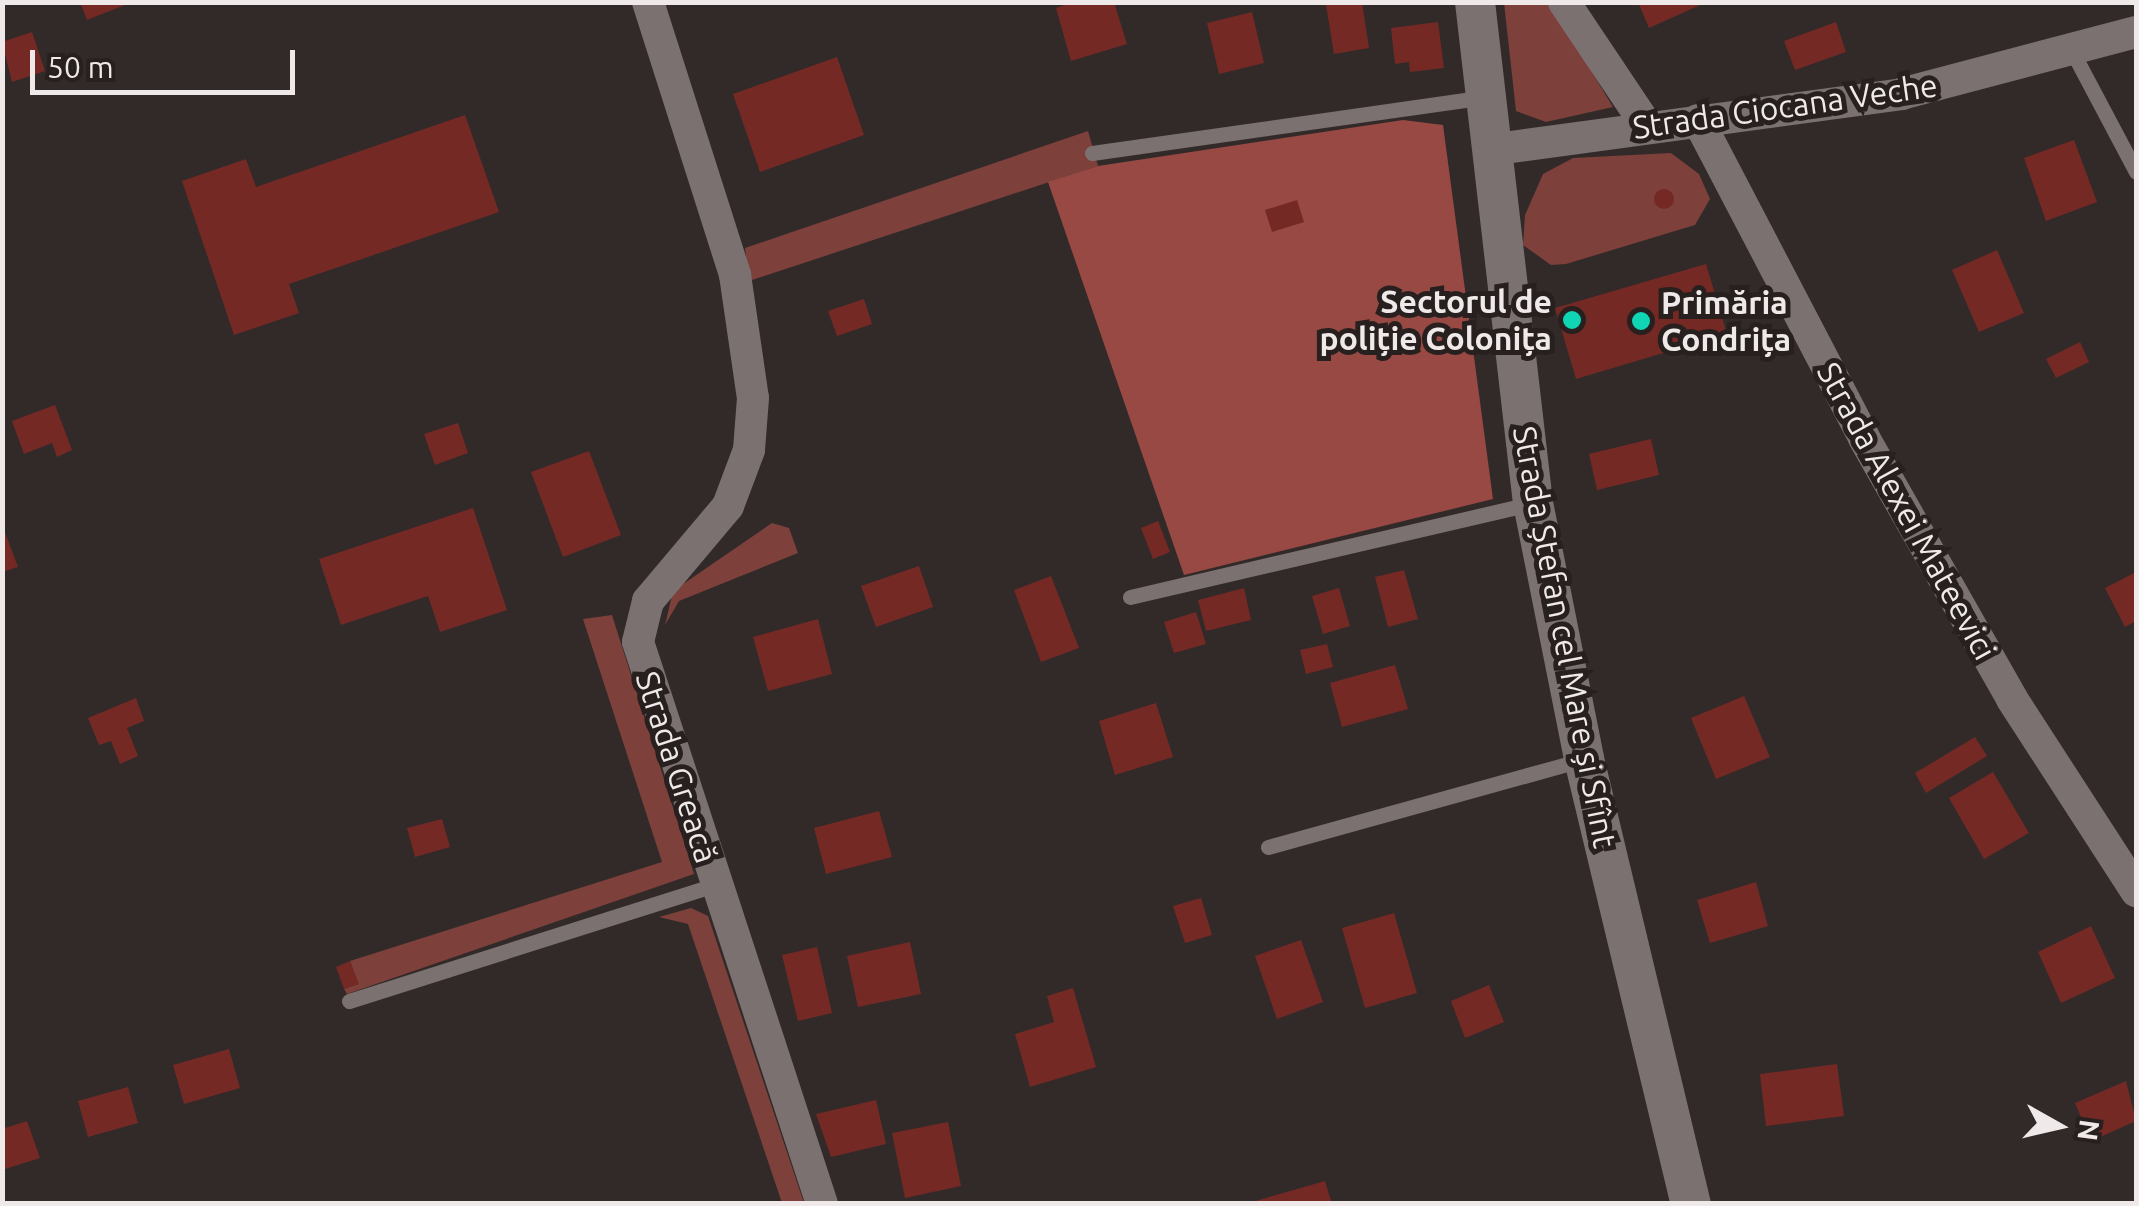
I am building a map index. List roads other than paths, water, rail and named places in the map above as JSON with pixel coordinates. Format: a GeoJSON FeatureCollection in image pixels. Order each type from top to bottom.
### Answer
{"type":"FeatureCollection","features":[{"type":"Feature","properties":{"kind":"street","name":"Strada Ștefan cel Mare și Sfînt"},"geometry":{"type":"LineString","coordinates":[[1475,2],[1489,150],[1533,503],[1584,760],[1692,1204]]}},
{"type":"Feature","properties":{"kind":"street"},"geometry":{"type":"LineString","coordinates":[[1564,2],[1647,126]]}},
{"type":"Feature","properties":{"kind":"street","name":"Strada Greacă"},"geometry":{"type":"LineString","coordinates":[[658,6],[734,275],[753,398],[748,450],[728,506],[648,601],[638,642],[822,1204]]}},
{"type":"Feature","properties":{"kind":"street","name":"Strada Ciocana Veche"},"geometry":{"type":"LineString","coordinates":[[1489,150],[1901,94],[2136,32]]}},
{"type":"Feature","properties":{"kind":"street","name":"Strada Alexei Mateevici"},"geometry":{"type":"LineString","coordinates":[[1698,120],[1864,438],[2012,699],[2136,891]]}},
{"type":"Feature","properties":{"kind":"lane"},"geometry":{"type":"LineString","coordinates":[[2072,51],[2136,172]]}},
{"type":"Feature","properties":{"kind":"lane"},"geometry":{"type":"LineString","coordinates":[[1092,153],[1484,96]]}},
{"type":"Feature","properties":{"kind":"lane"},"geometry":{"type":"LineString","coordinates":[[1130,597],[1533,503]]}},
{"type":"Feature","properties":{"kind":"lane"},"geometry":{"type":"LineString","coordinates":[[1268,847],[1584,760]]}},
{"type":"Feature","properties":{"kind":"lane"},"geometry":{"type":"LineString","coordinates":[[349,1001],[715,885]]}},
{"type":"Feature","properties":{"kind":"place","name":"Sectorul de poliție Colonița"},"geometry":{"type":"Point","coordinates":[1572,320]}},
{"type":"Feature","properties":{"kind":"place","name":"Primăria Condrița"},"geometry":{"type":"Point","coordinates":[1641,321]}}]}
